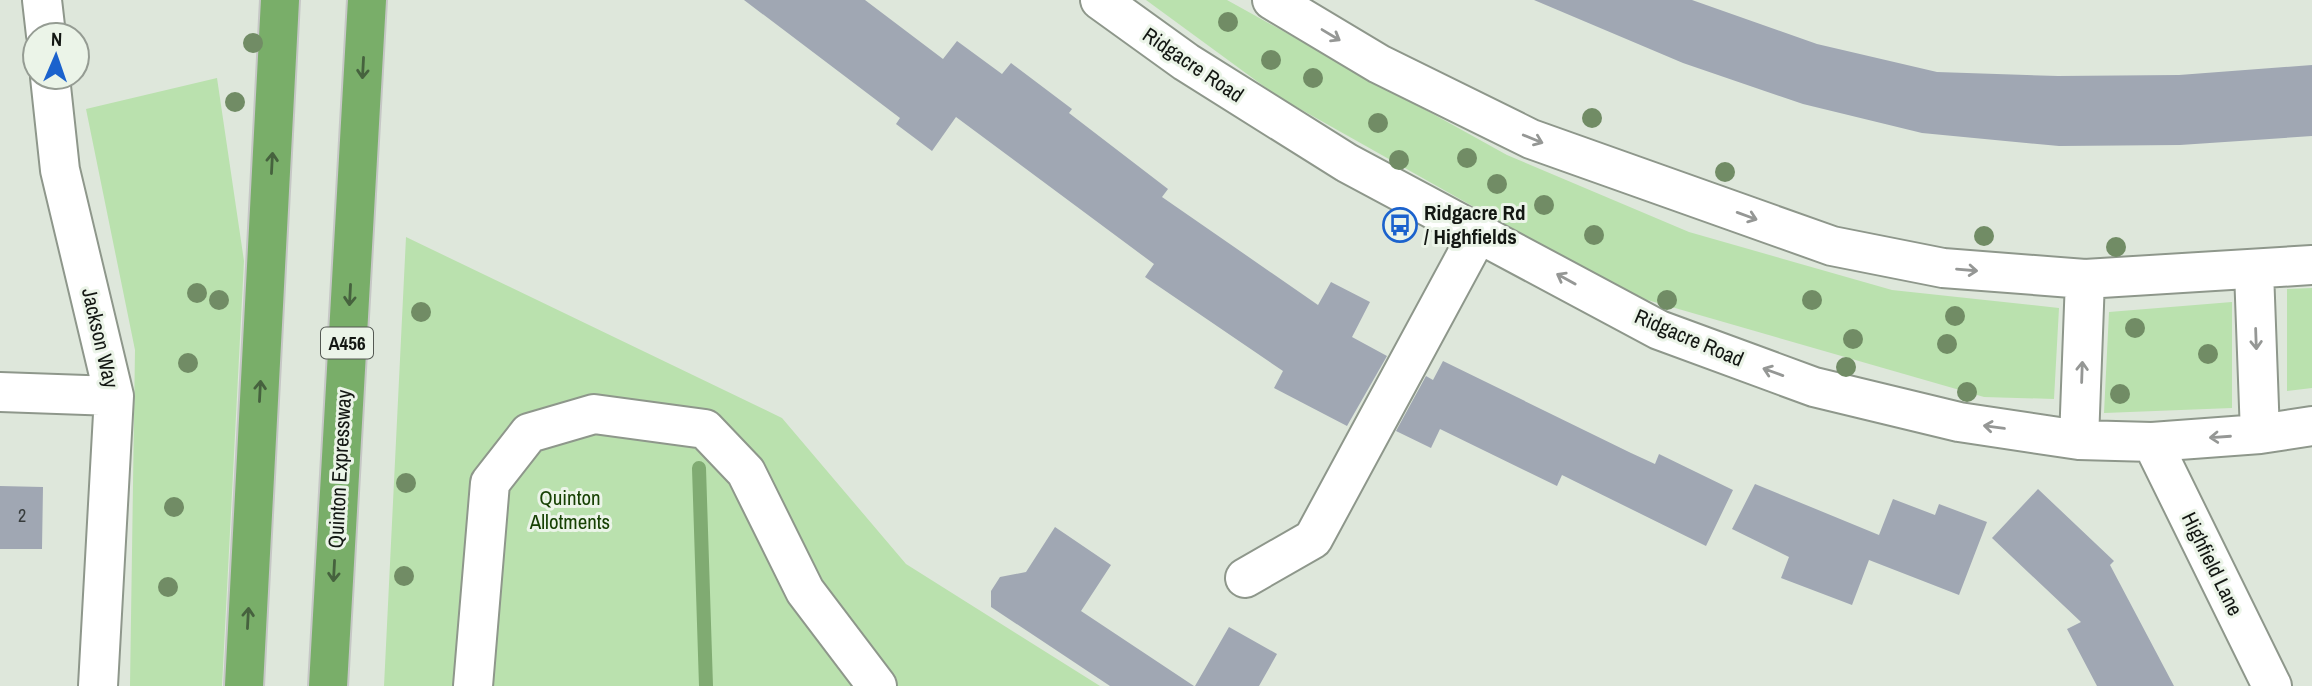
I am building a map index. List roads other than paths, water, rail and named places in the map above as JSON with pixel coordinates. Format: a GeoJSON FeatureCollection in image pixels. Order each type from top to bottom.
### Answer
{"type":"FeatureCollection","features":[{"type":"Feature","properties":{"kind":"highway"},"geometry":{"type":"LineString","coordinates":[[244,686],[280,0]]}},
{"type":"Feature","properties":{"kind":"highway","name":"Quinton Expressway"},"geometry":{"type":"LineString","coordinates":[[328,686],[367,0]]}},
{"type":"Feature","properties":{"kind":"street"},"geometry":{"type":"LineString","coordinates":[[42,0],[44,21]]}},
{"type":"Feature","properties":{"kind":"street","name":"Ridgacre Road"},"geometry":{"type":"LineString","coordinates":[[1100,0],[1186,62],[1347,163],[1659,330],[1814,387],[1959,422],[2079,440],[2152,442],[2260,434],[2312,426]]}},
{"type":"Feature","properties":{"kind":"street"},"geometry":{"type":"LineString","coordinates":[[1272,0],[1379,64],[1531,139],[1832,246],[1943,268],[2085,279],[2254,271],[2312,265]]}},
{"type":"Feature","properties":{"kind":"street","name":"Jackson Way"},"geometry":{"type":"LineString","coordinates":[[52,91],[60,170],[114,396],[98,686]]}},
{"type":"Feature","properties":{"kind":"street"},"geometry":{"type":"LineString","coordinates":[[1245,578],[1312,539],[1479,232]]}},
{"type":"Feature","properties":{"kind":"street"},"geometry":{"type":"LineString","coordinates":[[2254,271],[2260,434]]}},
{"type":"Feature","properties":{"kind":"street"},"geometry":{"type":"LineString","coordinates":[[2079,440],[2085,279]]}},
{"type":"Feature","properties":{"kind":"street"},"geometry":{"type":"LineString","coordinates":[[0,392],[114,396]]}},
{"type":"Feature","properties":{"kind":"street"},"geometry":{"type":"LineString","coordinates":[[473,686],[490,483],[528,433],[594,414],[705,429],[746,472],[805,591],[877,686]]}},
{"type":"Feature","properties":{"kind":"street","name":"Highfield Lane"},"geometry":{"type":"LineString","coordinates":[[2152,442],[2272,686]]}},
{"type":"Feature","properties":{"kind":"waterway"},"geometry":{"type":"LineString","coordinates":[[699,468],[706,686]]}},
{"type":"Feature","properties":{"kind":"place","name":"Ridgacre Rd / Highfields"},"geometry":{"type":"Point","coordinates":[1400,225]}},
{"type":"Feature","properties":{"kind":"park label","name":"Quinton Allotments"},"geometry":{"type":"Point","coordinates":[570,510]}}]}
